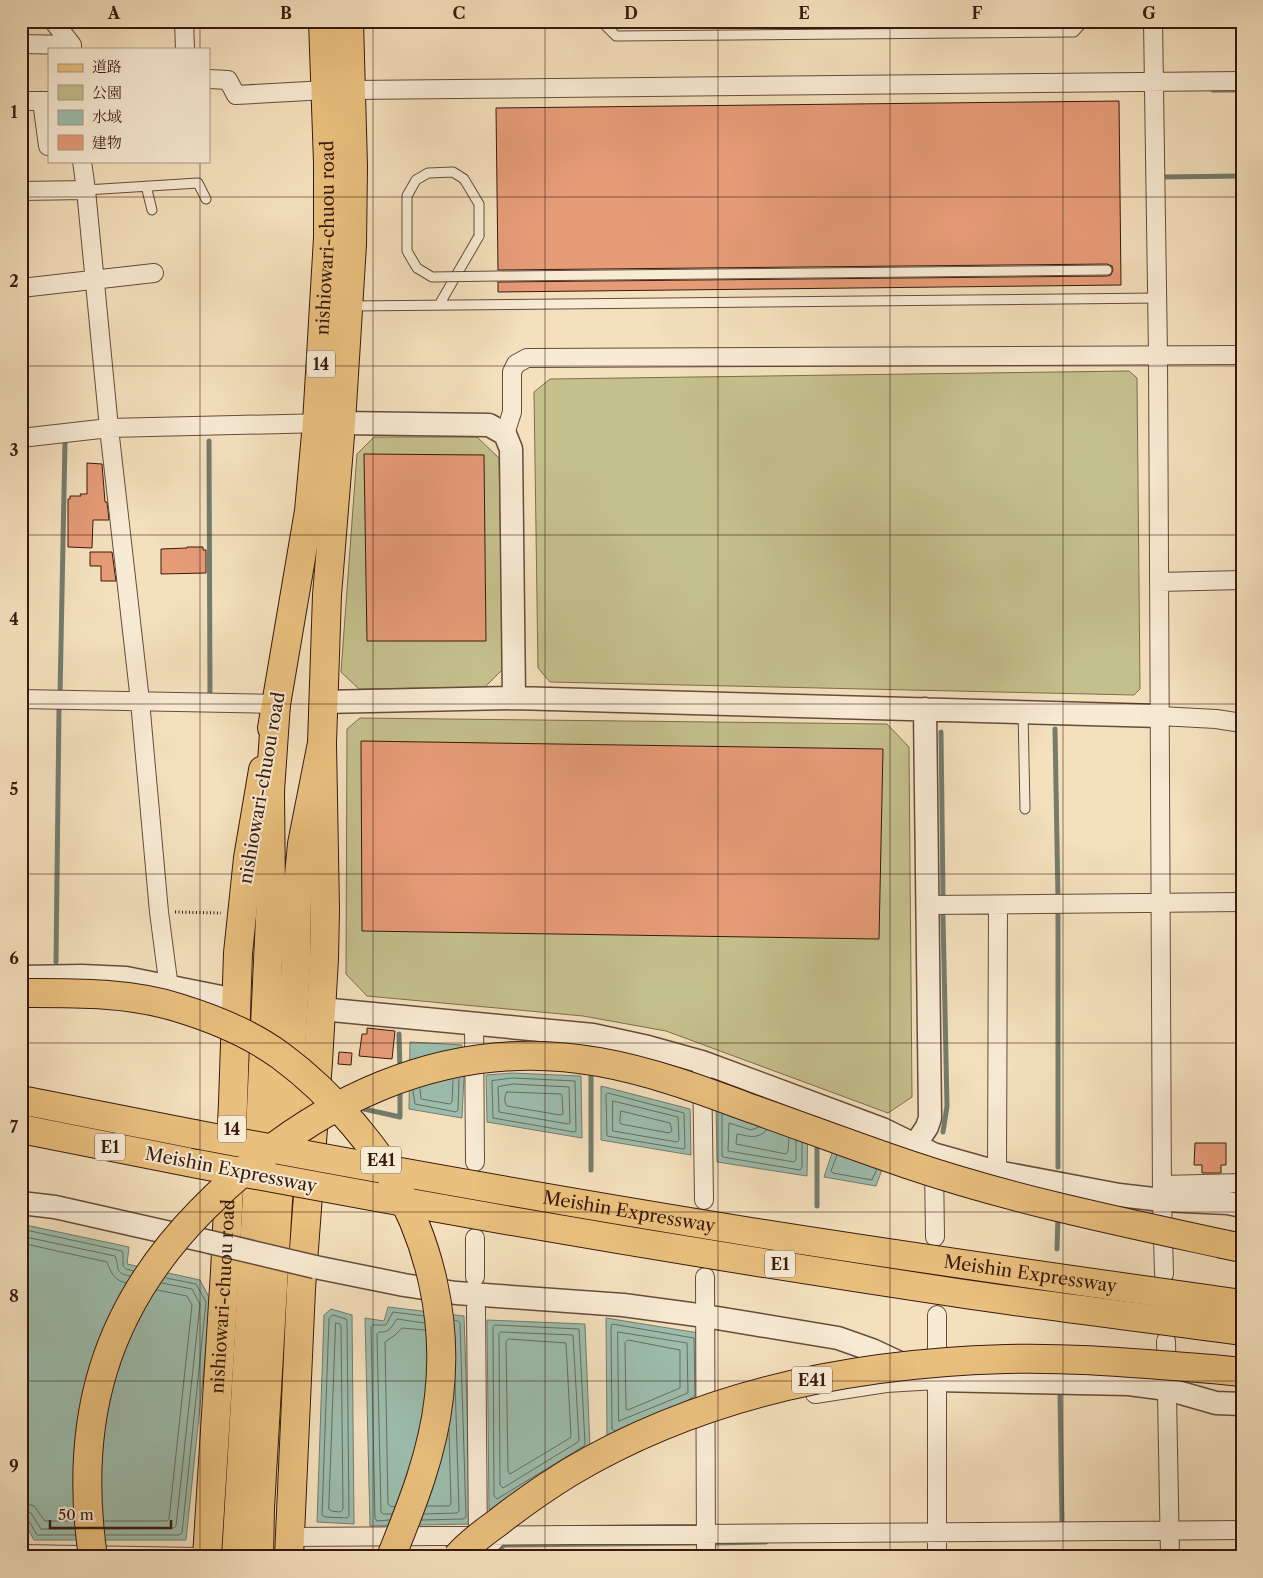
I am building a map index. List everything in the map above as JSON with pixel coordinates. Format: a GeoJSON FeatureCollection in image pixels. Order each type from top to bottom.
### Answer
{"type":"FeatureCollection","features":[{"type":"Feature","properties":{"kind":"main road","name":"nishiowari-chuou road"},"geometry":{"type":"LineString","coordinates":[[208,1557],[225,1272],[241,914],[255,814],[276,704],[308,511],[329,423],[348,306],[352,245],[339,90],[324,21]]}},
{"type":"Feature","properties":{"kind":"main road","name":"nishiowari-chuou road"},"geometry":{"type":"LineString","coordinates":[[290,1547],[301,1289],[321,1010],[325,910],[322,743],[327,595],[329,423],[328,163],[349,21]]}},
{"type":"Feature","properties":{"kind":"main road"},"geometry":{"type":"LineString","coordinates":[[236,1557],[272,897],[270,790],[276,704]]}},
{"type":"Feature","properties":{"kind":"main road"},"geometry":{"type":"LineString","coordinates":[[259,1557],[278,1200],[292,1041],[297,896],[302,844],[322,743]]}},
{"type":"Feature","properties":{"kind":"main road","name":"E41"},"geometry":{"type":"LineString","coordinates":[[21,993],[83,994],[146,1000],[177,1007],[256,1040],[302,1072],[327,1095],[371,1147],[390,1174],[412,1216],[427,1258],[434,1285],[441,1351],[439,1397],[427,1460],[391,1557]]}},
{"type":"Feature","properties":{"kind":"main road"},"geometry":{"type":"LineString","coordinates":[[93,1557],[88,1476],[92,1412],[109,1349],[136,1293],[152,1267],[169,1246],[237,1175],[299,1130],[340,1105],[392,1081],[431,1068],[480,1058],[512,1055],[572,1058],[627,1068],[687,1085],[951,1179],[1043,1204],[1232,1246]]}},
{"type":"Feature","properties":{"kind":"main road","name":"Meishin Expressway"},"geometry":{"type":"LineString","coordinates":[[21,1100],[313,1156],[740,1230],[960,1265],[1242,1304]]}},
{"type":"Feature","properties":{"kind":"main road","name":"Meishin Expressway"},"geometry":{"type":"LineString","coordinates":[[21,1129],[320,1187],[549,1227],[958,1293],[1242,1331]]}},
{"type":"Feature","properties":{"kind":"main road","name":"E41"},"geometry":{"type":"LineString","coordinates":[[473,1557],[484,1532],[554,1482],[592,1459],[632,1438],[715,1407],[800,1382],[885,1367],[1007,1359],[1088,1360],[1242,1372]]}},
{"type":"Feature","properties":{"kind":"street"},"geometry":{"type":"LineString","coordinates":[[53,21],[72,47]]}},
{"type":"Feature","properties":{"kind":"street"},"geometry":{"type":"LineString","coordinates":[[184,21],[185,48]]}},
{"type":"Feature","properties":{"kind":"street"},"geometry":{"type":"LineString","coordinates":[[1153,21],[1158,298],[1164,1274]]}},
{"type":"Feature","properties":{"kind":"street"},"geometry":{"type":"LineString","coordinates":[[21,44],[72,47]]}},
{"type":"Feature","properties":{"kind":"street"},"geometry":{"type":"LineString","coordinates":[[210,79],[228,80],[236,94],[339,90],[1242,80]]}},
{"type":"Feature","properties":{"kind":"street"},"geometry":{"type":"LineString","coordinates":[[21,101],[45,101],[48,135]]}},
{"type":"Feature","properties":{"kind":"street"},"geometry":{"type":"LineString","coordinates":[[82,162],[109,428],[140,701],[159,912],[169,988]]}},
{"type":"Feature","properties":{"kind":"street"},"geometry":{"type":"LineString","coordinates":[[21,191],[86,190]]}},
{"type":"Feature","properties":{"kind":"street"},"geometry":{"type":"LineString","coordinates":[[21,288],[154,273]]}},
{"type":"Feature","properties":{"kind":"street"},"geometry":{"type":"LineString","coordinates":[[505,434],[512,412],[512,372],[516,364],[527,358],[1242,355]]}},
{"type":"Feature","properties":{"kind":"street"},"geometry":{"type":"LineString","coordinates":[[21,438],[109,428],[329,423],[490,425],[505,434],[511,449],[514,698]]}},
{"type":"Feature","properties":{"kind":"street"},"geometry":{"type":"LineString","coordinates":[[1159,582],[1242,580]]}},
{"type":"Feature","properties":{"kind":"street"},"geometry":{"type":"LineString","coordinates":[[323,702],[514,698],[1023,711],[1216,719],[1242,723]]}},
{"type":"Feature","properties":{"kind":"street"},"geometry":{"type":"LineString","coordinates":[[21,699],[276,704]]}},
{"type":"Feature","properties":{"kind":"street"},"geometry":{"type":"LineString","coordinates":[[925,709],[930,1118],[924,1150],[935,1237]]}},
{"type":"Feature","properties":{"kind":"street"},"geometry":{"type":"LineString","coordinates":[[928,905],[1242,902]]}},
{"type":"Feature","properties":{"kind":"street"},"geometry":{"type":"LineString","coordinates":[[997,1172],[998,905]]}},
{"type":"Feature","properties":{"kind":"street"},"geometry":{"type":"LineString","coordinates":[[21,977],[82,976],[126,978],[236,1000]]}},
{"type":"Feature","properties":{"kind":"street"},"geometry":{"type":"LineString","coordinates":[[321,1010],[593,1035],[648,1047],[702,1062],[882,1129],[924,1150],[997,1172],[1118,1195],[1242,1183]]}},
{"type":"Feature","properties":{"kind":"street"},"geometry":{"type":"LineString","coordinates":[[474,1023],[475,1162]]}},
{"type":"Feature","properties":{"kind":"street"},"geometry":{"type":"LineString","coordinates":[[702,1062],[704,1200]]}},
{"type":"Feature","properties":{"kind":"street"},"geometry":{"type":"LineString","coordinates":[[1162,1192],[1242,1206]]}},
{"type":"Feature","properties":{"kind":"street"},"geometry":{"type":"LineString","coordinates":[[21,1202],[55,1207],[404,1286],[456,1293],[589,1302],[705,1316],[838,1338],[872,1350],[936,1380]]}},
{"type":"Feature","properties":{"kind":"street"},"geometry":{"type":"LineString","coordinates":[[475,1238],[475,1277]]}},
{"type":"Feature","properties":{"kind":"street"},"geometry":{"type":"LineString","coordinates":[[705,1277],[706,1557]]}},
{"type":"Feature","properties":{"kind":"street"},"geometry":{"type":"LineString","coordinates":[[473,1557],[478,1534],[476,1308]]}},
{"type":"Feature","properties":{"kind":"street"},"geometry":{"type":"LineString","coordinates":[[937,1315],[937,1557]]}},
{"type":"Feature","properties":{"kind":"street"},"geometry":{"type":"LineString","coordinates":[[1166,1341],[1170,1557]]}},
{"type":"Feature","properties":{"kind":"street"},"geometry":{"type":"LineString","coordinates":[[473,1557],[528,1512],[612,1461],[656,1442],[706,1424],[770,1404],[828,1391],[886,1383],[936,1380],[1129,1384],[1167,1388],[1216,1403],[1242,1404]]}},
{"type":"Feature","properties":{"kind":"street"},"geometry":{"type":"LineString","coordinates":[[478,1534],[519,1499],[573,1464],[632,1433],[706,1404]]}},
{"type":"Feature","properties":{"kind":"street"},"geometry":{"type":"LineString","coordinates":[[290,1547],[478,1534],[498,1536],[1242,1530]]}},
{"type":"Feature","properties":{"kind":"street"},"geometry":{"type":"LineString","coordinates":[[21,1554],[196,1557]]}},
{"type":"Feature","properties":{"kind":"lane"},"geometry":{"type":"LineString","coordinates":[[602,21],[616,36],[1074,32],[1084,21]]}},
{"type":"Feature","properties":{"kind":"lane"},"geometry":{"type":"LineString","coordinates":[[439,305],[479,236],[479,204],[464,179],[453,172],[428,173],[416,180],[407,196],[407,251],[417,268],[432,277],[498,276],[1108,270]]}},
{"type":"Feature","properties":{"kind":"lane"},"geometry":{"type":"LineString","coordinates":[[86,190],[198,182],[206,199]]}},
{"type":"Feature","properties":{"kind":"lane"},"geometry":{"type":"LineString","coordinates":[[146,186],[152,210]]}},
{"type":"Feature","properties":{"kind":"lane"},"geometry":{"type":"LineString","coordinates":[[348,306],[1158,298]]}},
{"type":"Feature","properties":{"kind":"lane"},"geometry":{"type":"LineString","coordinates":[[1023,711],[1025,808]]}},
{"type":"Feature","properties":{"kind":"path"},"geometry":{"type":"LineString","coordinates":[[159,912],[241,914]]}},
{"type":"Feature","properties":{"kind":"green space"},"geometry":{"type":"Polygon","coordinates":[[[1129,371],[1137,378],[1140,689],[1134,695],[550,682],[538,668],[534,392],[550,379],[1129,371]]]}},
{"type":"Feature","properties":{"kind":"green space"},"geometry":{"type":"Polygon","coordinates":[[[374,437],[477,437],[499,458],[503,669],[485,687],[359,689],[341,672],[357,454],[374,437]]]}},
{"type":"Feature","properties":{"kind":"green space"},"geometry":{"type":"Polygon","coordinates":[[[360,718],[887,724],[909,747],[912,1097],[888,1113],[666,1031],[583,1016],[367,996],[346,974],[347,729],[360,718]]]}},
{"type":"Feature","properties":{"kind":"water"},"geometry":{"type":"Polygon","coordinates":[[[410,1042],[462,1045],[464,1076],[462,1118],[409,1109],[410,1042]]]}},
{"type":"Feature","properties":{"kind":"water"},"geometry":{"type":"Polygon","coordinates":[[[512,1073],[581,1076],[582,1138],[487,1122],[486,1075],[512,1073]]]}},
{"type":"Feature","properties":{"kind":"water"},"geometry":{"type":"Polygon","coordinates":[[[601,1086],[690,1109],[691,1155],[601,1140],[601,1086]]]}},
{"type":"Feature","properties":{"kind":"water"},"geometry":{"type":"Polygon","coordinates":[[[716,1105],[808,1118],[807,1176],[717,1162],[716,1105]]]}},
{"type":"Feature","properties":{"kind":"water"},"geometry":{"type":"Polygon","coordinates":[[[838,1135],[888,1153],[876,1186],[824,1177],[838,1135]]]}},
{"type":"Feature","properties":{"kind":"water"},"geometry":{"type":"Polygon","coordinates":[[[21,1224],[129,1247],[127,1264],[200,1280],[211,1301],[186,1540],[34,1540],[21,1517],[21,1224]]]}},
{"type":"Feature","properties":{"kind":"water"},"geometry":{"type":"Polygon","coordinates":[[[388,1307],[464,1316],[471,1524],[370,1526],[365,1318],[384,1321],[388,1307]]]}},
{"type":"Feature","properties":{"kind":"water"},"geometry":{"type":"Polygon","coordinates":[[[331,1309],[352,1315],[354,1524],[317,1522],[324,1315],[331,1309]]]}},
{"type":"Feature","properties":{"kind":"water"},"geometry":{"type":"Polygon","coordinates":[[[606,1318],[699,1333],[700,1401],[607,1440],[606,1318]]]}},
{"type":"Feature","properties":{"kind":"water"},"geometry":{"type":"Polygon","coordinates":[[[487,1320],[585,1324],[590,1448],[489,1510],[487,1320]]]}},
{"type":"Feature","properties":{"kind":"water"},"geometry":{"type":"Polygon","coordinates":[[[315,1553],[358,1553],[357,1557],[315,1557],[315,1553]]]}},
{"type":"Feature","properties":{"kind":"building"},"geometry":{"type":"Polygon","coordinates":[[[1119,101],[1121,285],[498,292],[498,282],[1107,276],[1111,275],[1113,270],[1112,266],[1107,264],[498,270],[496,108],[1119,101]]]}},
{"type":"Feature","properties":{"kind":"building"},"geometry":{"type":"Polygon","coordinates":[[[364,454],[484,455],[486,641],[367,641],[364,454]]]}},
{"type":"Feature","properties":{"kind":"building"},"geometry":{"type":"Polygon","coordinates":[[[87,463],[102,464],[105,502],[107,502],[109,520],[93,520],[92,548],[68,547],[68,499],[70,499],[70,496],[87,494],[87,463]]]}},
{"type":"Feature","properties":{"kind":"building"},"geometry":{"type":"Polygon","coordinates":[[[203,547],[203,550],[206,550],[206,573],[161,574],[161,549],[203,547]]]}},
{"type":"Feature","properties":{"kind":"building"},"geometry":{"type":"Polygon","coordinates":[[[90,552],[112,552],[116,581],[101,581],[101,566],[90,566],[90,552]]]}},
{"type":"Feature","properties":{"kind":"building"},"geometry":{"type":"Polygon","coordinates":[[[361,741],[883,749],[879,939],[362,931],[361,741]]]}},
{"type":"Feature","properties":{"kind":"building"},"geometry":{"type":"Polygon","coordinates":[[[367,1028],[395,1031],[392,1059],[359,1056],[362,1034],[367,1034],[367,1028]]]}},
{"type":"Feature","properties":{"kind":"building"},"geometry":{"type":"Polygon","coordinates":[[[339,1052],[352,1053],[351,1065],[338,1064],[339,1052]]]}},
{"type":"Feature","properties":{"kind":"building"},"geometry":{"type":"Polygon","coordinates":[[[1195,1143],[1226,1143],[1226,1165],[1221,1165],[1221,1173],[1202,1173],[1202,1165],[1194,1165],[1195,1143]]]}},
{"type":"Feature","properties":{"kind":"waterway"},"geometry":{"type":"LineString","coordinates":[[1213,90],[1242,90]]}},
{"type":"Feature","properties":{"kind":"waterway"},"geometry":{"type":"LineString","coordinates":[[1161,177],[1242,176]]}},
{"type":"Feature","properties":{"kind":"waterway"},"geometry":{"type":"LineString","coordinates":[[60,695],[65,441]]}},
{"type":"Feature","properties":{"kind":"waterway"},"geometry":{"type":"LineString","coordinates":[[209,441],[210,698]]}},
{"type":"Feature","properties":{"kind":"waterway"},"geometry":{"type":"LineString","coordinates":[[56,962],[59,709]]}},
{"type":"Feature","properties":{"kind":"waterway"},"geometry":{"type":"LineString","coordinates":[[1055,729],[1058,899]]}},
{"type":"Feature","properties":{"kind":"waterway"},"geometry":{"type":"LineString","coordinates":[[941,732],[943,897]]}},
{"type":"Feature","properties":{"kind":"waterway"},"geometry":{"type":"LineString","coordinates":[[1058,908],[1058,1167]]}},
{"type":"Feature","properties":{"kind":"waterway"},"geometry":{"type":"LineString","coordinates":[[943,916],[947,1106],[943,1132]]}},
{"type":"Feature","properties":{"kind":"waterway"},"geometry":{"type":"LineString","coordinates":[[399,1034],[400,1071]]}},
{"type":"Feature","properties":{"kind":"waterway"},"geometry":{"type":"LineString","coordinates":[[591,1074],[591,1170]]}},
{"type":"Feature","properties":{"kind":"waterway"},"geometry":{"type":"LineString","coordinates":[[364,1109],[400,1117],[400,1087]]}},
{"type":"Feature","properties":{"kind":"waterway"},"geometry":{"type":"LineString","coordinates":[[817,1140],[817,1206]]}},
{"type":"Feature","properties":{"kind":"waterway"},"geometry":{"type":"LineString","coordinates":[[1057,1249],[1058,1216]]}},
{"type":"Feature","properties":{"kind":"waterway"},"geometry":{"type":"LineString","coordinates":[[1060,1395],[1062,1525]]}},
{"type":"Feature","properties":{"kind":"waterway"},"geometry":{"type":"LineString","coordinates":[[715,1543],[766,1542]]}},
{"type":"Feature","properties":{"kind":"waterway"},"geometry":{"type":"LineString","coordinates":[[490,1557],[504,1545],[701,1543]]}}]}
